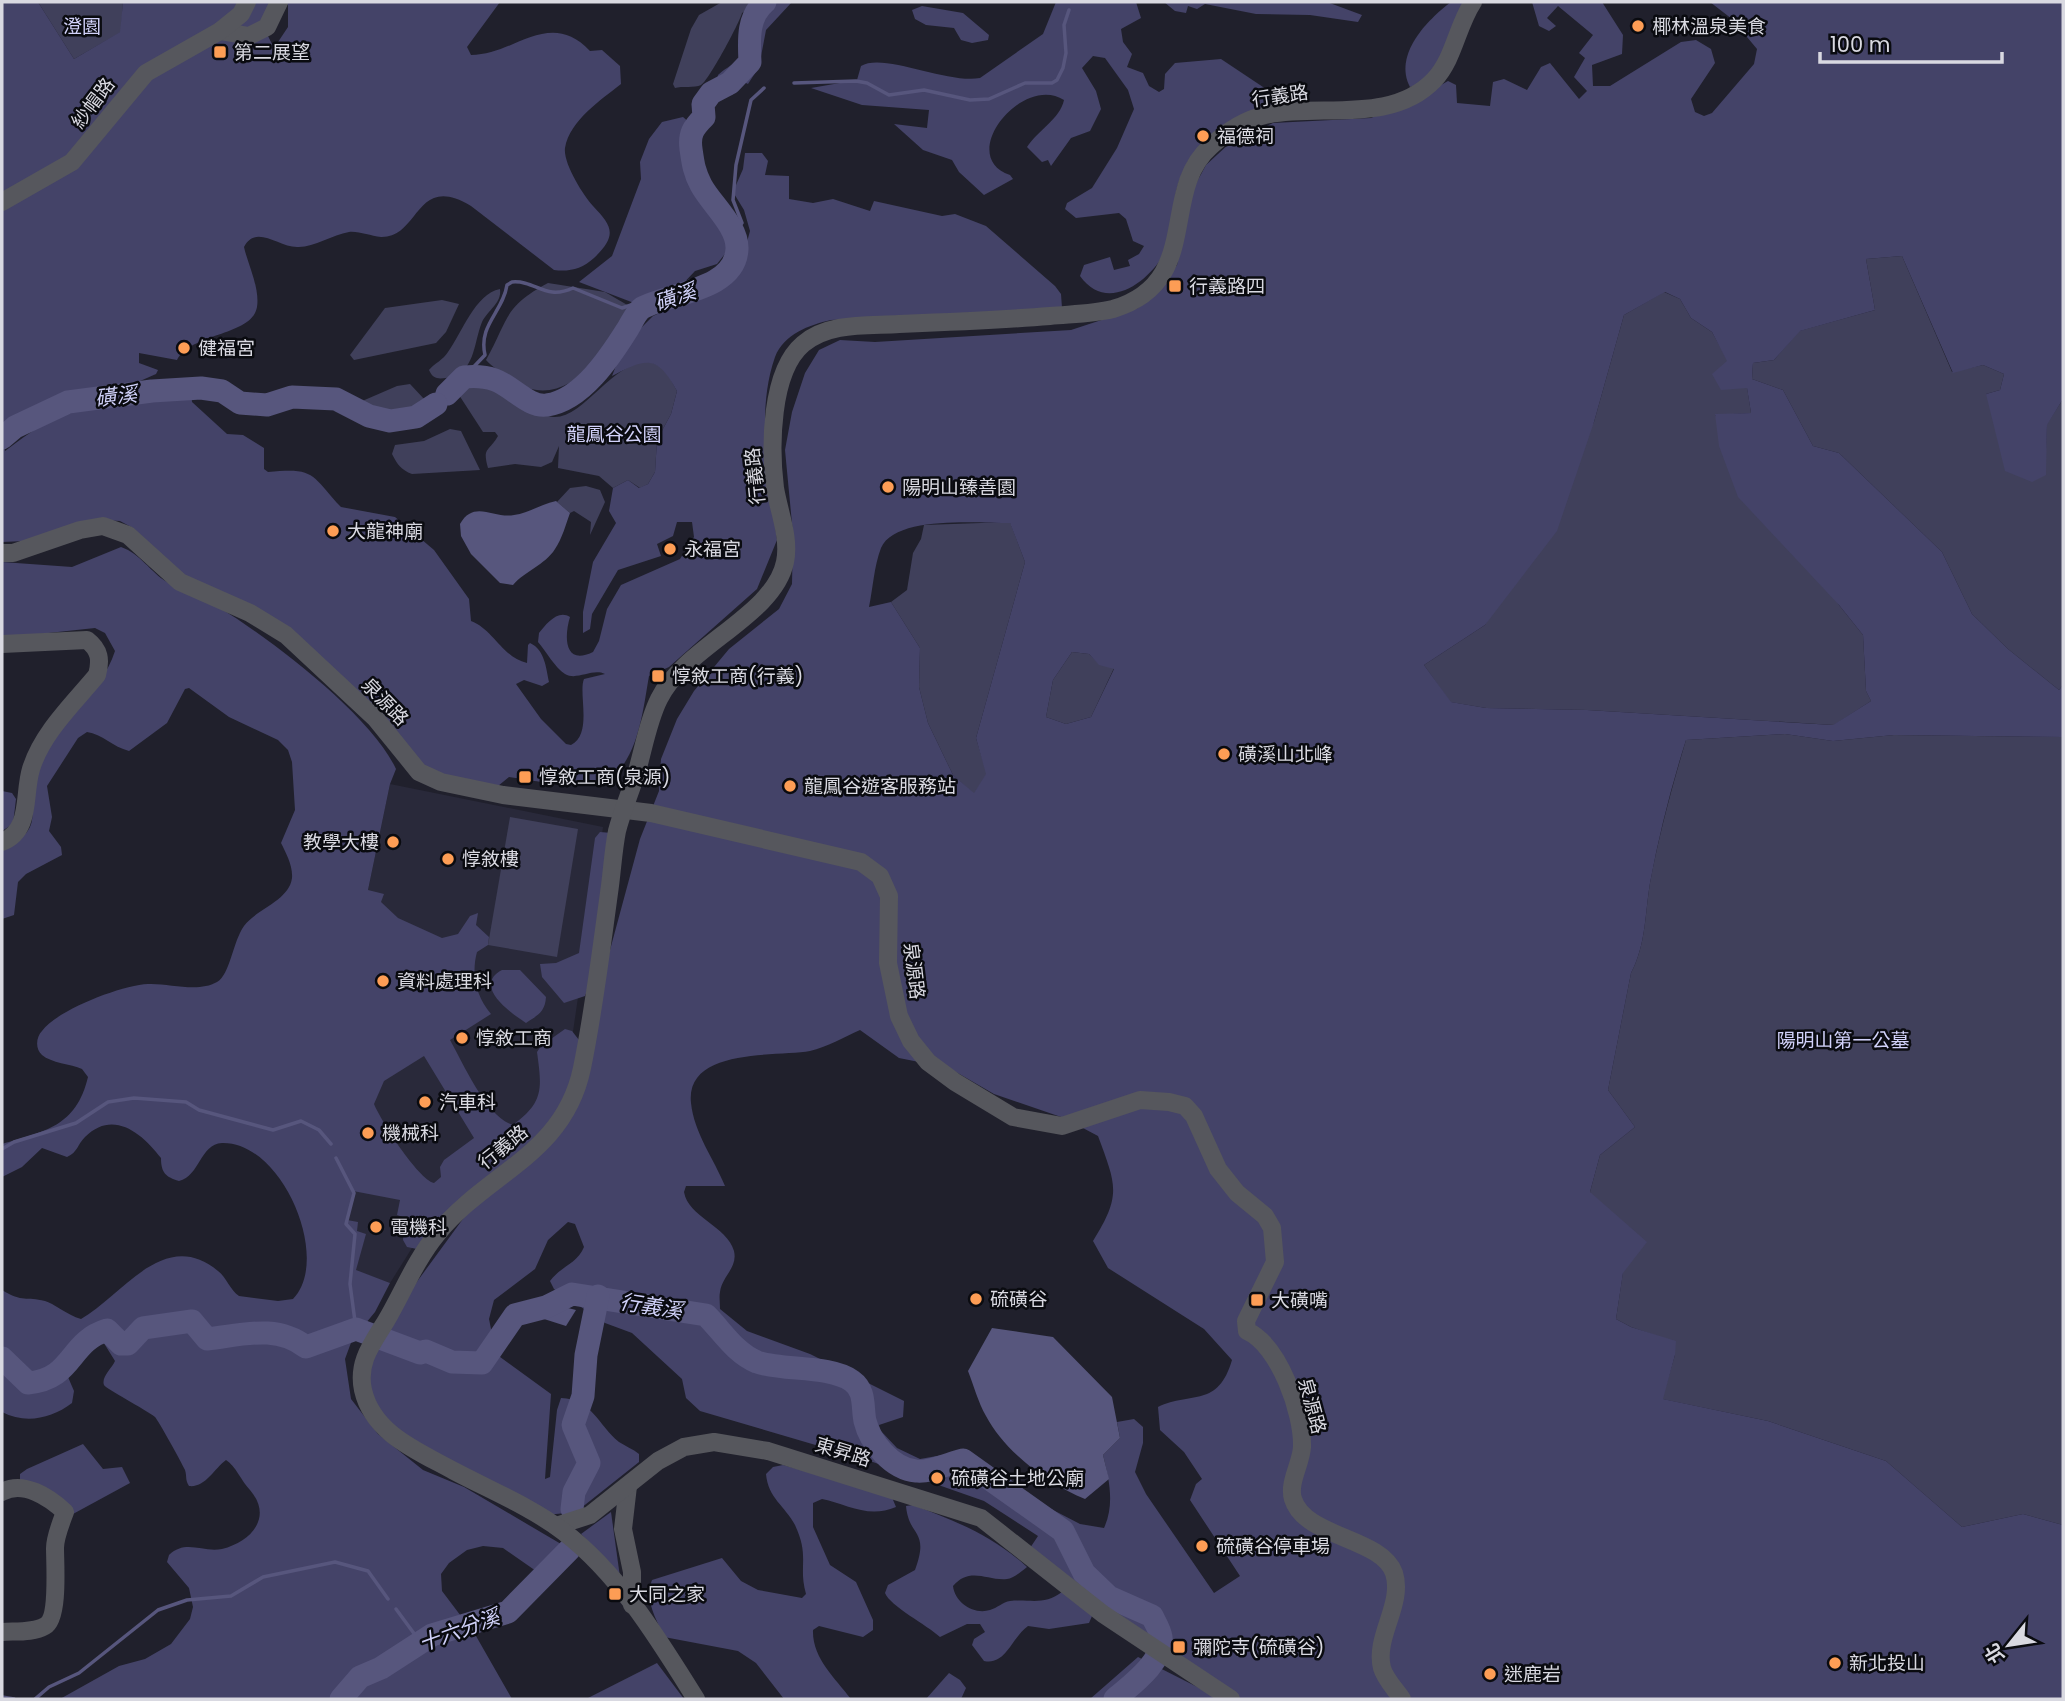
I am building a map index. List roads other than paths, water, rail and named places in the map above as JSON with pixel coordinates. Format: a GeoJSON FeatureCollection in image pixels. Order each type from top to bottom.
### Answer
{"type":"FeatureCollection","features":[{"type":"Feature","properties":{"kind":"street","name":"紗帽路"},"geometry":{"type":"LineString","coordinates":[[2,202],[72,162],[146,73],[219,31],[241,14],[247,2]]}},
{"type":"Feature","properties":{"kind":"street"},"geometry":{"type":"LineString","coordinates":[[219,31],[249,36],[267,27],[279,2]]}},
{"type":"Feature","properties":{"kind":"street","name":"行義路"},"geometry":{"type":"LineString","coordinates":[[556,1526],[394,1438],[371,1411],[362,1387],[362,1367],[370,1346],[435,1236],[463,1206],[541,1146],[570,1107],[583,1064],[618,826],[625,811],[652,718],[670,681],[708,645],[761,603],[785,568],[785,536],[775,487],[772,443],[777,395],[797,348],[827,330],[842,327],[1016,318],[1120,307],[1143,293],[1167,267],[1174,254],[1189,174],[1196,160],[1214,142],[1238,125],[1261,116],[1360,110],[1388,105],[1420,91],[1437,77],[1473,2]]}},
{"type":"Feature","properties":{"kind":"street","name":"泉源路"},"geometry":{"type":"LineString","coordinates":[[2,553],[13,553],[80,530],[103,526],[128,535],[180,582],[250,613],[286,635],[376,719],[419,772],[441,782],[502,795],[716,826],[845,856],[880,876],[889,896],[888,963],[900,1016],[911,1041],[928,1062],[955,1082],[1013,1117],[1062,1126],[1140,1100],[1169,1102],[1185,1107],[1194,1116],[1218,1169],[1237,1194],[1265,1216],[1275,1239],[1275,1262],[1246,1321],[1247,1331],[1259,1336],[1290,1388],[1302,1446],[1293,1485],[1294,1503],[1303,1515],[1379,1556],[1393,1572],[1395,1596],[1380,1656],[1383,1671],[1402,1699]]}},
{"type":"Feature","properties":{"kind":"street"},"geometry":{"type":"LineString","coordinates":[[2,644],[87,640],[98,652],[100,663],[97,675],[43,742],[30,770],[22,823],[11,838],[2,842]]}},
{"type":"Feature","properties":{"kind":"street","name":"東昇路"},"geometry":{"type":"LineString","coordinates":[[556,1526],[590,1515],[658,1461],[684,1447],[700,1443],[736,1443],[981,1517],[1102,1614],[1231,1699]]}},
{"type":"Feature","properties":{"kind":"street"},"geometry":{"type":"LineString","coordinates":[[628,1486],[624,1529],[632,1572],[632,1605]]}},
{"type":"Feature","properties":{"kind":"street"},"geometry":{"type":"LineString","coordinates":[[2,1492],[25,1487],[55,1502],[65,1512],[54,1547],[56,1585],[50,1621],[45,1626],[28,1630],[2,1632]]}},
{"type":"Feature","properties":{"kind":"street"},"geometry":{"type":"LineString","coordinates":[[556,1526],[600,1565],[632,1605],[696,1699]]}},
{"type":"Feature","properties":{"kind":"waterway","name":"磺溪"},"geometry":{"type":"LineString","coordinates":[[447,394],[464,377],[480,377],[501,383],[540,405],[560,401],[572,395],[594,376],[642,308],[698,289],[725,274],[733,263],[737,249],[736,240],[729,224],[705,192],[695,172],[691,135],[704,117],[703,104],[711,93],[730,83],[750,62],[752,22],[765,2]]}},
{"type":"Feature","properties":{"kind":"waterway"},"geometry":{"type":"LineString","coordinates":[[794,83],[856,81],[867,83],[889,95],[924,90],[970,100],[989,99],[1025,83],[1052,83],[1057,80],[1063,68],[1066,53],[1064,25],[1069,10]]}},
{"type":"Feature","properties":{"kind":"waterway"},"geometry":{"type":"LineString","coordinates":[[734,233],[742,223],[733,200],[736,165],[751,100],[764,88]]}},
{"type":"Feature","properties":{"kind":"waterway"},"geometry":{"type":"LineString","coordinates":[[464,377],[485,355],[485,335],[505,295],[507,285],[512,282],[555,292],[573,288],[622,308],[631,305],[641,308]]}},
{"type":"Feature","properties":{"kind":"waterway","name":"磺溪"},"geometry":{"type":"LineString","coordinates":[[2,438],[15,427],[68,402],[152,391],[201,388],[222,391],[240,403],[267,405],[292,397],[336,399],[369,416],[390,421],[416,417],[436,404]]}},
{"type":"Feature","properties":{"kind":"waterway"},"geometry":{"type":"LineString","coordinates":[[2,1149],[14,1142],[76,1123],[108,1102],[134,1098],[186,1102],[199,1110],[273,1130],[301,1121],[319,1130],[331,1144]]}},
{"type":"Feature","properties":{"kind":"waterway"},"geometry":{"type":"LineString","coordinates":[[336,1158],[354,1193],[346,1224],[355,1234],[350,1284],[356,1329]]}},
{"type":"Feature","properties":{"kind":"waterway","name":"行義溪"},"geometry":{"type":"LineString","coordinates":[[2,1358],[28,1383],[54,1375],[85,1343],[107,1330],[121,1344],[128,1344],[143,1328],[192,1321],[207,1339],[271,1333],[283,1335],[306,1347],[356,1329],[452,1362],[482,1363],[515,1315],[546,1307],[572,1294],[706,1315],[735,1347],[757,1362],[779,1367],[819,1370],[852,1381],[860,1390],[865,1421],[877,1446],[899,1465],[921,1471],[963,1460],[1063,1531],[1084,1573],[1109,1597],[1152,1616],[1161,1637],[1161,1646],[1152,1664],[1115,1699]]}},
{"type":"Feature","properties":{"kind":"waterway","name":"十六分溪"},"geometry":{"type":"LineString","coordinates":[[572,1509],[574,1492],[589,1463],[573,1425],[583,1396],[586,1355],[598,1296]]}},
{"type":"Feature","properties":{"kind":"waterway","name":"十六分溪"},"geometry":{"type":"LineString","coordinates":[[341,1699],[360,1677],[381,1668],[432,1635],[508,1612],[569,1550]]}},
{"type":"Feature","properties":{"kind":"waterway"},"geometry":{"type":"LineString","coordinates":[[35,1699],[49,1687],[79,1673],[158,1610],[187,1600],[231,1596],[263,1577],[335,1562],[368,1571],[388,1599]]}},
{"type":"Feature","properties":{"kind":"waterway"},"geometry":{"type":"LineString","coordinates":[[396,1609],[421,1643]]}},
{"type":"Feature","properties":{"kind":"waterway"},"geometry":{"type":"LineString","coordinates":[[2,1697],[14,1699]]}},
{"type":"Feature","properties":{"kind":"place","name":"椰林溫泉美食"},"geometry":{"type":"Point","coordinates":[1638,26]}},
{"type":"Feature","properties":{"kind":"place","name":"第二展望"},"geometry":{"type":"Point","coordinates":[220,52]}},
{"type":"Feature","properties":{"kind":"place","name":"福德祠"},"geometry":{"type":"Point","coordinates":[1203,136]}},
{"type":"Feature","properties":{"kind":"place","name":"行義路四"},"geometry":{"type":"Point","coordinates":[1175,286]}},
{"type":"Feature","properties":{"kind":"place","name":"健福宮"},"geometry":{"type":"Point","coordinates":[184,348]}},
{"type":"Feature","properties":{"kind":"place","name":"陽明山臻善園"},"geometry":{"type":"Point","coordinates":[888,487]}},
{"type":"Feature","properties":{"kind":"place","name":"大龍神廟"},"geometry":{"type":"Point","coordinates":[333,531]}},
{"type":"Feature","properties":{"kind":"place","name":"永福宮"},"geometry":{"type":"Point","coordinates":[670,549]}},
{"type":"Feature","properties":{"kind":"place","name":"惇敘工商(行義)"},"geometry":{"type":"Point","coordinates":[658,676]}},
{"type":"Feature","properties":{"kind":"place","name":"磺溪山北峰"},"geometry":{"type":"Point","coordinates":[1224,754]}},
{"type":"Feature","properties":{"kind":"place","name":"惇敘工商(泉源)"},"geometry":{"type":"Point","coordinates":[525,777]}},
{"type":"Feature","properties":{"kind":"place","name":"龍鳳谷遊客服務站"},"geometry":{"type":"Point","coordinates":[790,786]}},
{"type":"Feature","properties":{"kind":"place","name":"教學大樓"},"geometry":{"type":"Point","coordinates":[393,842]}},
{"type":"Feature","properties":{"kind":"place","name":"惇敘樓"},"geometry":{"type":"Point","coordinates":[448,859]}},
{"type":"Feature","properties":{"kind":"place","name":"資料處理科"},"geometry":{"type":"Point","coordinates":[383,981]}},
{"type":"Feature","properties":{"kind":"place","name":"惇敘工商"},"geometry":{"type":"Point","coordinates":[462,1038]}},
{"type":"Feature","properties":{"kind":"place","name":"汽車科"},"geometry":{"type":"Point","coordinates":[425,1102]}},
{"type":"Feature","properties":{"kind":"place","name":"機械科"},"geometry":{"type":"Point","coordinates":[368,1133]}},
{"type":"Feature","properties":{"kind":"place","name":"電機科"},"geometry":{"type":"Point","coordinates":[376,1227]}},
{"type":"Feature","properties":{"kind":"place","name":"硫磺谷"},"geometry":{"type":"Point","coordinates":[976,1299]}},
{"type":"Feature","properties":{"kind":"place","name":"大磺嘴"},"geometry":{"type":"Point","coordinates":[1257,1300]}},
{"type":"Feature","properties":{"kind":"place","name":"硫磺谷土地公廟"},"geometry":{"type":"Point","coordinates":[937,1478]}},
{"type":"Feature","properties":{"kind":"place","name":"硫磺谷停車場"},"geometry":{"type":"Point","coordinates":[1202,1546]}},
{"type":"Feature","properties":{"kind":"place","name":"大同之家"},"geometry":{"type":"Point","coordinates":[615,1594]}},
{"type":"Feature","properties":{"kind":"place","name":"彌陀寺(硫磺谷)"},"geometry":{"type":"Point","coordinates":[1179,1647]}},
{"type":"Feature","properties":{"kind":"place","name":"新北投山"},"geometry":{"type":"Point","coordinates":[1835,1663]}},
{"type":"Feature","properties":{"kind":"place","name":"迷鹿岩"},"geometry":{"type":"Point","coordinates":[1490,1674]}},
{"type":"Feature","properties":{"kind":"park label","name":"澄園"},"geometry":{"type":"Point","coordinates":[82,26]}},
{"type":"Feature","properties":{"kind":"park label","name":"龍鳳谷公園"},"geometry":{"type":"Point","coordinates":[614,434]}},
{"type":"Feature","properties":{"kind":"park label","name":"陽明山第一公墓"},"geometry":{"type":"Point","coordinates":[1843,1040]}}]}
